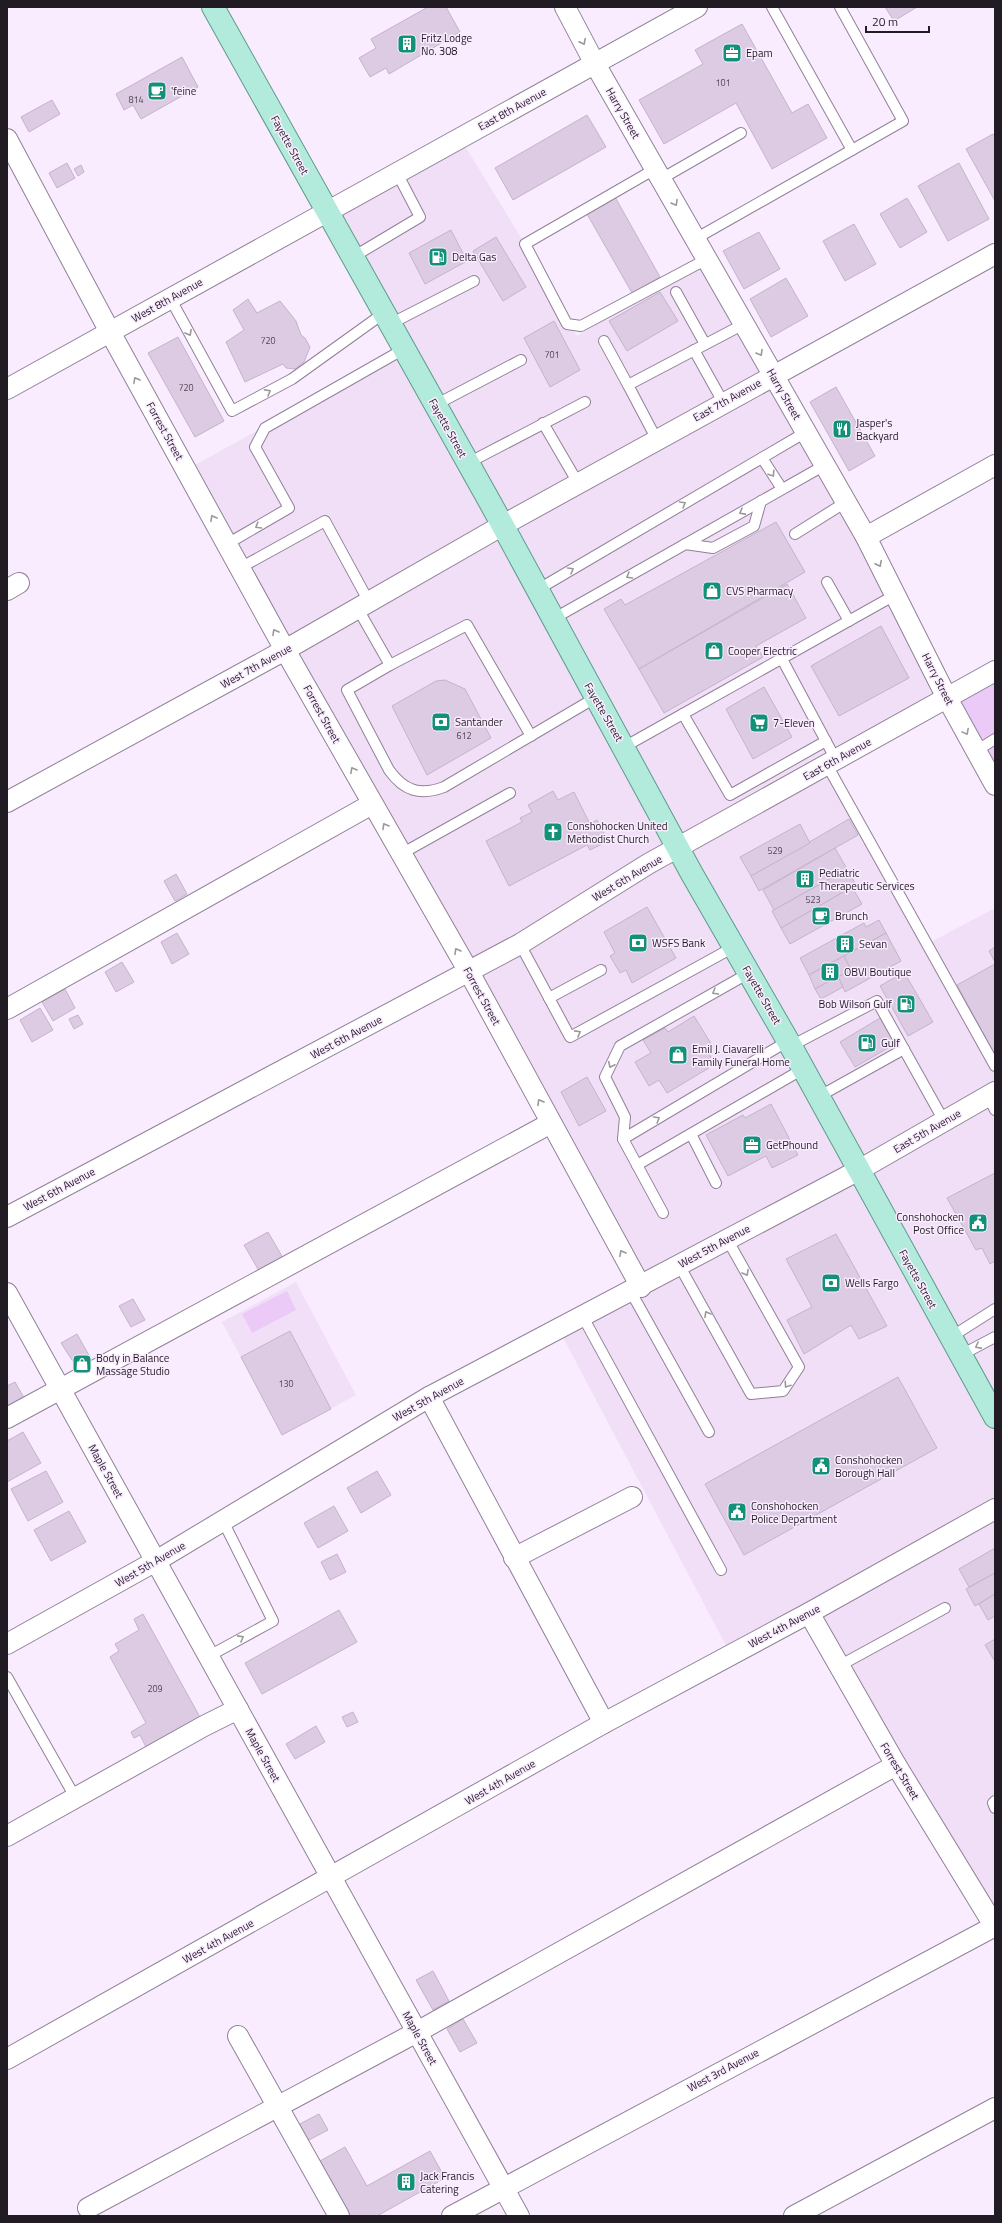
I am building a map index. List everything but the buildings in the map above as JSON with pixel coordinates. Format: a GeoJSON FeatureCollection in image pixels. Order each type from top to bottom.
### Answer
{"type":"FeatureCollection","features":[{"type":"Feature","properties":{"kind":"main road","name":"Fayette Street"},"geometry":{"type":"LineString","coordinates":[[213,7],[503,525],[595,698],[624,747],[995,1417]]}},
{"type":"Feature","properties":{"kind":"street","name":"Harry Street"},"geometry":{"type":"LineString","coordinates":[[565,7],[595,64],[866,537],[947,698],[995,785]]}},
{"type":"Feature","properties":{"kind":"street","name":"East 8th Avenue"},"geometry":{"type":"LineString","coordinates":[[327,211],[697,7]]}},
{"type":"Feature","properties":{"kind":"street","name":"Forrest Street"},"geometry":{"type":"LineString","coordinates":[[7,139],[110,332],[240,568],[552,1123],[636,1290]]}},
{"type":"Feature","properties":{"kind":"street","name":"West 8th Avenue"},"geometry":{"type":"LineString","coordinates":[[7,389],[327,211]]}},
{"type":"Feature","properties":{"kind":"street","name":"East 7th Avenue"},"geometry":{"type":"LineString","coordinates":[[503,525],[723,402],[995,254]]}},
{"type":"Feature","properties":{"kind":"street"},"geometry":{"type":"LineString","coordinates":[[866,537],[995,465]]}},
{"type":"Feature","properties":{"kind":"street","name":"West 7th Avenue"},"geometry":{"type":"LineString","coordinates":[[9,796],[286,650],[503,525]]}},
{"type":"Feature","properties":{"kind":"street","name":"East 6th Avenue"},"geometry":{"type":"LineString","coordinates":[[679,848],[995,671]]}},
{"type":"Feature","properties":{"kind":"street"},"geometry":{"type":"LineString","coordinates":[[7,1009],[372,804]]}},
{"type":"Feature","properties":{"kind":"street","name":"West 6th Avenue"},"geometry":{"type":"LineString","coordinates":[[7,1217],[520,944],[648,864],[679,848]]}},
{"type":"Feature","properties":{"kind":"street","name":"East 5th Avenue"},"geometry":{"type":"LineString","coordinates":[[859,1170],[944,1121],[992,1099]]}},
{"type":"Feature","properties":{"kind":"street"},"geometry":{"type":"LineString","coordinates":[[7,1418],[552,1123]]}},
{"type":"Feature","properties":{"kind":"street","name":"West 5th Avenue"},"geometry":{"type":"LineString","coordinates":[[7,1644],[156,1561],[429,1397],[636,1290],[727,1239],[859,1170]]}},
{"type":"Feature","properties":{"kind":"street","name":"Maple Street"},"geometry":{"type":"LineString","coordinates":[[7,1293],[518,2216]]}},
{"type":"Feature","properties":{"kind":"street"},"geometry":{"type":"LineString","coordinates":[[429,1397],[514,1558],[604,1723]]}},
{"type":"Feature","properties":{"kind":"street"},"geometry":{"type":"LineString","coordinates":[[514,1558],[632,1497]]}},
{"type":"Feature","properties":{"kind":"street","name":"West 4th Avenue"},"geometry":{"type":"LineString","coordinates":[[7,2059],[604,1723],[809,1613],[995,1509]]}},
{"type":"Feature","properties":{"kind":"street","name":"Forrest Street"},"geometry":{"type":"LineString","coordinates":[[809,1613],[896,1765],[995,1927]]}},
{"type":"Feature","properties":{"kind":"street"},"geometry":{"type":"LineString","coordinates":[[7,1836],[204,1726],[238,1709]]}},
{"type":"Feature","properties":{"kind":"street"},"geometry":{"type":"LineString","coordinates":[[88,2208],[417,2032],[896,1765]]}},
{"type":"Feature","properties":{"kind":"street","name":"West 3rd Avenue"},"geometry":{"type":"LineString","coordinates":[[452,2216],[503,2187],[995,1927]]}},
{"type":"Feature","properties":{"kind":"street"},"geometry":{"type":"LineString","coordinates":[[238,2036],[340,2216]]}},
{"type":"Feature","properties":{"kind":"street"},"geometry":{"type":"LineString","coordinates":[[794,2216],[995,2108]]}},
{"type":"Feature","properties":{"kind":"lane"},"geometry":{"type":"LineString","coordinates":[[772,7],[852,150]]}},
{"type":"Feature","properties":{"kind":"lane"},"geometry":{"type":"LineString","coordinates":[[695,239],[903,120],[840,7]]}},
{"type":"Feature","properties":{"kind":"lane"},"geometry":{"type":"LineString","coordinates":[[707,259],[581,326],[567,324],[525,244],[658,174],[741,133]]}},
{"type":"Feature","properties":{"kind":"lane"},"geometry":{"type":"LineString","coordinates":[[352,257],[420,216],[397,173]]}},
{"type":"Feature","properties":{"kind":"lane"},"geometry":{"type":"LineString","coordinates":[[170,298],[232,411],[292,379],[387,318],[474,281]]}},
{"type":"Feature","properties":{"kind":"lane"},"geometry":{"type":"LineString","coordinates":[[676,292],[705,344]]}},
{"type":"Feature","properties":{"kind":"lane"},"geometry":{"type":"LineString","coordinates":[[628,384],[744,324]]}},
{"type":"Feature","properties":{"kind":"lane"},"geometry":{"type":"LineString","coordinates":[[604,341],[657,440]]}},
{"type":"Feature","properties":{"kind":"lane"},"geometry":{"type":"LineString","coordinates":[[227,544],[289,508],[255,447],[265,428],[404,349]]}},
{"type":"Feature","properties":{"kind":"lane"},"geometry":{"type":"LineString","coordinates":[[694,350],[723,402]]}},
{"type":"Feature","properties":{"kind":"lane"},"geometry":{"type":"LineString","coordinates":[[435,405],[521,360]]}},
{"type":"Feature","properties":{"kind":"lane"},"geometry":{"type":"LineString","coordinates":[[468,463],[585,402]]}},
{"type":"Feature","properties":{"kind":"lane"},"geometry":{"type":"LineString","coordinates":[[543,424],[578,483]]}},
{"type":"Feature","properties":{"kind":"lane"},"geometry":{"type":"LineString","coordinates":[[537,590],[806,432]]}},
{"type":"Feature","properties":{"kind":"lane"},"geometry":{"type":"LineString","coordinates":[[762,458],[782,489]]}},
{"type":"Feature","properties":{"kind":"lane"},"geometry":{"type":"LineString","coordinates":[[553,619],[825,465]]}},
{"type":"Feature","properties":{"kind":"lane"},"geometry":{"type":"LineString","coordinates":[[685,544],[713,548],[754,526],[761,501]]}},
{"type":"Feature","properties":{"kind":"lane"},"geometry":{"type":"LineString","coordinates":[[795,534],[846,502]]}},
{"type":"Feature","properties":{"kind":"lane"},"geometry":{"type":"LineString","coordinates":[[240,568],[325,521],[390,665]]}},
{"type":"Feature","properties":{"kind":"lane"},"geometry":{"type":"LineString","coordinates":[[827,582],[849,621]]}},
{"type":"Feature","properties":{"kind":"lane"},"geometry":{"type":"LineString","coordinates":[[624,747],[895,595]]}},
{"type":"Feature","properties":{"kind":"lane"},"geometry":{"type":"LineString","coordinates":[[531,736],[467,625],[390,665],[347,690],[389,770],[397,781],[407,788],[419,792],[432,791],[444,787],[531,736],[595,698]]}},
{"type":"Feature","properties":{"kind":"lane"},"geometry":{"type":"LineString","coordinates":[[782,659],[826,741],[832,762],[995,1066]]}},
{"type":"Feature","properties":{"kind":"lane"},"geometry":{"type":"LineString","coordinates":[[683,714],[730,795],[739,814]]}},
{"type":"Feature","properties":{"kind":"lane"},"geometry":{"type":"LineString","coordinates":[[976,751],[995,739]]}},
{"type":"Feature","properties":{"kind":"lane"},"geometry":{"type":"LineString","coordinates":[[730,795],[826,741]]}},
{"type":"Feature","properties":{"kind":"lane"},"geometry":{"type":"LineString","coordinates":[[401,854],[510,793]]}},
{"type":"Feature","properties":{"kind":"lane"},"geometry":{"type":"LineString","coordinates":[[520,944],[570,1037],[734,947]]}},
{"type":"Feature","properties":{"kind":"lane"},"geometry":{"type":"LineString","coordinates":[[549,998],[601,970]]}},
{"type":"Feature","properties":{"kind":"lane"},"geometry":{"type":"LineString","coordinates":[[662,1213],[623,1138],[625,1118],[605,1077],[620,1046],[749,973]]}},
{"type":"Feature","properties":{"kind":"lane"},"geometry":{"type":"LineString","coordinates":[[623,1138],[789,1044],[878,1001],[944,1121]]}},
{"type":"Feature","properties":{"kind":"lane"},"geometry":{"type":"LineString","coordinates":[[818,1097],[904,1049]]}},
{"type":"Feature","properties":{"kind":"lane"},"geometry":{"type":"LineString","coordinates":[[637,1165],[803,1069]]}},
{"type":"Feature","properties":{"kind":"lane"},"geometry":{"type":"LineString","coordinates":[[691,1134],[716,1184]]}},
{"type":"Feature","properties":{"kind":"lane"},"geometry":{"type":"LineString","coordinates":[[679,1265],[751,1394],[783,1391],[798,1367],[727,1239]]}},
{"type":"Feature","properties":{"kind":"lane"},"geometry":{"type":"LineString","coordinates":[[636,1290],[709,1432]]}},
{"type":"Feature","properties":{"kind":"lane"},"geometry":{"type":"LineString","coordinates":[[956,1346],[995,1309]]}},
{"type":"Feature","properties":{"kind":"lane"},"geometry":{"type":"LineString","coordinates":[[583,1317],[721,1570]]}},
{"type":"Feature","properties":{"kind":"lane"},"geometry":{"type":"LineString","coordinates":[[956,1346],[995,1336]]}},
{"type":"Feature","properties":{"kind":"lane"},"geometry":{"type":"LineString","coordinates":[[208,1656],[273,1621],[223,1521]]}},
{"type":"Feature","properties":{"kind":"lane"},"geometry":{"type":"LineString","coordinates":[[839,1666],[945,1608]]}},
{"type":"Feature","properties":{"kind":"lane"},"geometry":{"type":"LineString","coordinates":[[7,1677],[75,1797]]}},
{"type":"Feature","properties":{"kind":"lane"},"geometry":{"type":"LineString","coordinates":[[995,1801],[992,1803],[995,1808]]}},
{"type":"Feature","properties":{"kind":"shaded area"},"geometry":{"type":"Polygon","coordinates":[[[460,138],[525,244],[567,324],[577,336],[707,259],[947,698],[827,765],[927,944],[995,908],[995,1927],[809,1613],[731,1655],[559,1330],[641,1287],[186,470],[404,349],[327,211],[460,138]]]}},
{"type":"Feature","properties":{"kind":"shaded area"},"geometry":{"type":"Polygon","coordinates":[[[995,671],[995,785],[947,698],[995,671]]]}},
{"type":"Feature","properties":{"kind":"shaded area"},"geometry":{"type":"Polygon","coordinates":[[[296,1282],[356,1395],[282,1435],[222,1322],[296,1282]]]}},
{"type":"Feature","properties":{"kind":"shaded area"},"geometry":{"type":"Polygon","coordinates":[[[287,1291],[296,1310],[252,1333],[242,1314],[287,1291]]]}},
{"type":"Feature","properties":{"kind":"place","name":"Fritz Lodge No. 308"},"geometry":{"type":"Point","coordinates":[407,44]}},
{"type":"Feature","properties":{"kind":"place","name":"Epam"},"geometry":{"type":"Point","coordinates":[732,53]}},
{"type":"Feature","properties":{"kind":"place","name":"'feine"},"geometry":{"type":"Point","coordinates":[157,91]}},
{"type":"Feature","properties":{"kind":"place","name":"Delta Gas"},"geometry":{"type":"Point","coordinates":[438,257]}},
{"type":"Feature","properties":{"kind":"place","name":"Jasper's Backyard"},"geometry":{"type":"Point","coordinates":[842,429]}},
{"type":"Feature","properties":{"kind":"place","name":"CVS Pharmacy"},"geometry":{"type":"Point","coordinates":[712,591]}},
{"type":"Feature","properties":{"kind":"place","name":"Cooper Electric"},"geometry":{"type":"Point","coordinates":[714,651]}},
{"type":"Feature","properties":{"kind":"place","name":"Santander"},"geometry":{"type":"Point","coordinates":[441,722]}},
{"type":"Feature","properties":{"kind":"place","name":"7-Eleven"},"geometry":{"type":"Point","coordinates":[759,723]}},
{"type":"Feature","properties":{"kind":"place","name":"Conshohocken United Methodist Church"},"geometry":{"type":"Point","coordinates":[553,832]}},
{"type":"Feature","properties":{"kind":"place","name":"Pediatric Therapeutic Services"},"geometry":{"type":"Point","coordinates":[805,879]}},
{"type":"Feature","properties":{"kind":"place","name":"Brunch"},"geometry":{"type":"Point","coordinates":[821,916]}},
{"type":"Feature","properties":{"kind":"place","name":"WSFS Bank"},"geometry":{"type":"Point","coordinates":[638,943]}},
{"type":"Feature","properties":{"kind":"place","name":"Sevan"},"geometry":{"type":"Point","coordinates":[845,944]}},
{"type":"Feature","properties":{"kind":"place","name":"OBVI Boutique"},"geometry":{"type":"Point","coordinates":[830,972]}},
{"type":"Feature","properties":{"kind":"place","name":"Bob Wilson Gulf"},"geometry":{"type":"Point","coordinates":[906,1004]}},
{"type":"Feature","properties":{"kind":"place","name":"Gulf"},"geometry":{"type":"Point","coordinates":[867,1043]}},
{"type":"Feature","properties":{"kind":"place","name":"Emil J. Ciavarelli Family Funeral Home"},"geometry":{"type":"Point","coordinates":[678,1055]}},
{"type":"Feature","properties":{"kind":"place","name":"GetPhound"},"geometry":{"type":"Point","coordinates":[752,1145]}},
{"type":"Feature","properties":{"kind":"place","name":"Conshohocken Post Office"},"geometry":{"type":"Point","coordinates":[978,1223]}},
{"type":"Feature","properties":{"kind":"place","name":"Wells Fargo"},"geometry":{"type":"Point","coordinates":[831,1283]}},
{"type":"Feature","properties":{"kind":"place","name":"Body in Balance Massage Studio"},"geometry":{"type":"Point","coordinates":[82,1364]}},
{"type":"Feature","properties":{"kind":"place","name":"Conshohocken Borough Hall"},"geometry":{"type":"Point","coordinates":[821,1466]}},
{"type":"Feature","properties":{"kind":"place","name":"Conshohocken Police Department"},"geometry":{"type":"Point","coordinates":[737,1512]}},
{"type":"Feature","properties":{"kind":"place","name":"Jack Francis Catering"},"geometry":{"type":"Point","coordinates":[406,2182]}}]}
